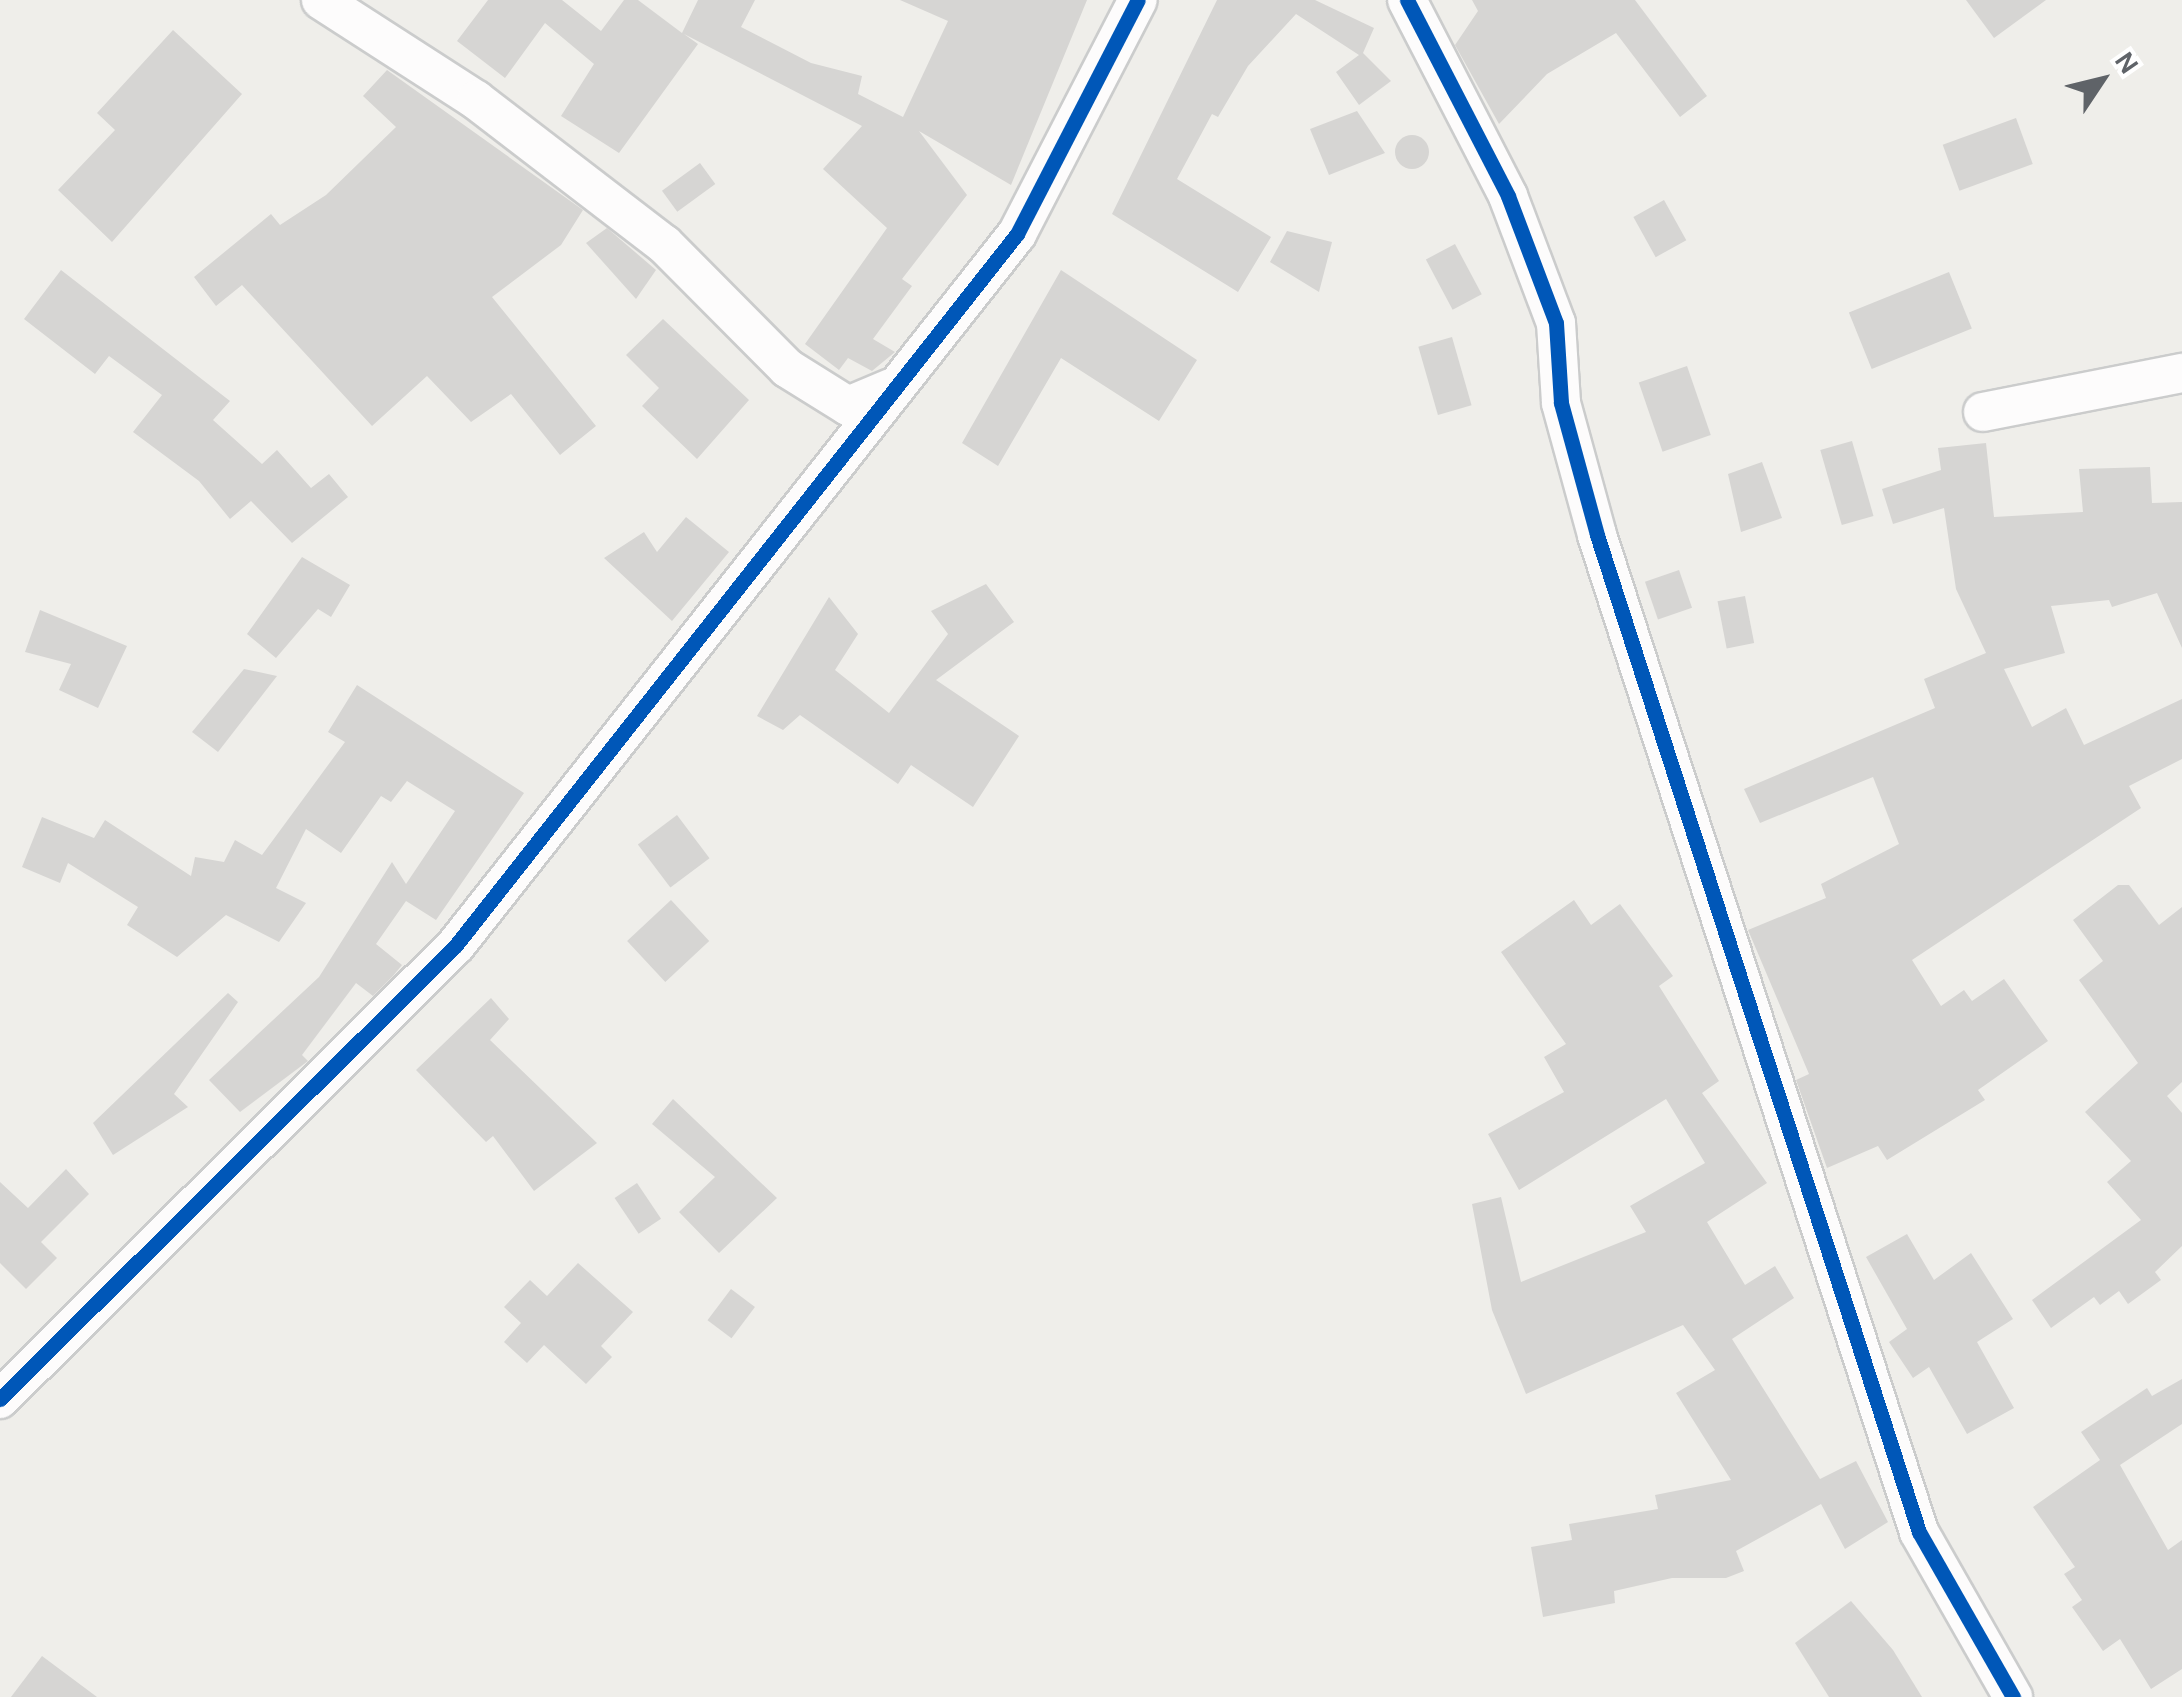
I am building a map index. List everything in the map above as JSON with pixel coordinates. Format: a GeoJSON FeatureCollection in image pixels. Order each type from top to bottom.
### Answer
{"type":"FeatureCollection","features":[{"type":"Feature","properties":{"kind":"street"},"geometry":{"type":"LineString","coordinates":[[321,0],[476,100],[664,244],[787,368],[848,406],[898,386]]}},
{"type":"Feature","properties":{"kind":"street"},"geometry":{"type":"LineString","coordinates":[[0,1400],[456,946],[1017,234],[1138,0]]}},
{"type":"Feature","properties":{"kind":"street"},"geometry":{"type":"LineString","coordinates":[[1407,0],[1508,196],[1556,323],[1561,403],[1596,535],[1919,1532],[2013,1697]]}},
{"type":"Feature","properties":{"kind":"street"},"geometry":{"type":"LineString","coordinates":[[1983,412],[2182,373]]}},
{"type":"Feature","properties":{"kind":"building"},"geometry":{"type":"Polygon","coordinates":[[[488,0],[562,0],[601,31],[624,0],[638,0],[682,33],[698,0],[755,0],[741,27],[811,63],[862,76],[858,94],[903,117],[948,21],[900,0],[1087,0],[1011,185],[919,131],[967,195],[902,279],[912,286],[873,339],[895,352],[872,371],[848,358],[839,370],[805,344],[887,228],[823,169],[862,126],[684,34],[698,44],[619,153],[561,116],[594,64],[545,23],[505,78],[457,41],[488,0]]]}},
{"type":"Feature","properties":{"kind":"building"},"geometry":{"type":"Polygon","coordinates":[[[1217,0],[1315,0],[1374,28],[1363,53],[1391,81],[1359,105],[1336,72],[1359,55],[1296,14],[1248,66],[1218,117],[1212,114],[1177,179],[1271,237],[1238,292],[1112,214],[1217,0]]]}},
{"type":"Feature","properties":{"kind":"building"},"geometry":{"type":"Polygon","coordinates":[[[1472,0],[1635,0],[1707,96],[1680,117],[1616,33],[1547,74],[1499,124],[1455,45],[1478,11],[1472,0]]]}},
{"type":"Feature","properties":{"kind":"building"},"geometry":{"type":"Polygon","coordinates":[[[1966,0],[2046,0],[1994,38],[1966,0]]]}},
{"type":"Feature","properties":{"kind":"building"},"geometry":{"type":"Polygon","coordinates":[[[173,30],[242,94],[112,242],[58,190],[115,130],[97,113],[173,30]]]}},
{"type":"Feature","properties":{"kind":"building"},"geometry":{"type":"Polygon","coordinates":[[[387,70],[583,210],[561,245],[492,297],[596,426],[560,455],[511,394],[471,422],[427,376],[372,426],[242,285],[216,306],[194,277],[271,214],[280,225],[326,195],[396,127],[363,96],[387,70]]]}},
{"type":"Feature","properties":{"kind":"building"},"geometry":{"type":"Polygon","coordinates":[[[1357,111],[1385,153],[1329,175],[1310,129],[1357,111]]]}},
{"type":"Feature","properties":{"kind":"building"},"geometry":{"type":"Polygon","coordinates":[[[2016,118],[2033,164],[1959,191],[1943,145],[2016,118]]]}},
{"type":"Feature","properties":{"kind":"building"},"geometry":{"type":"Polygon","coordinates":[[[1412,135],[1424,140],[1429,152],[1424,164],[1412,169],[1400,164],[1395,152],[1400,140],[1412,135]]]}},
{"type":"Feature","properties":{"kind":"building"},"geometry":{"type":"Polygon","coordinates":[[[700,163],[715,184],[677,212],[662,191],[700,163]]]}},
{"type":"Feature","properties":{"kind":"building"},"geometry":{"type":"Polygon","coordinates":[[[1664,200],[1686,240],[1656,257],[1633,217],[1664,200]]]}},
{"type":"Feature","properties":{"kind":"building"},"geometry":{"type":"Polygon","coordinates":[[[607,228],[656,270],[636,299],[586,243],[607,228]]]}},
{"type":"Feature","properties":{"kind":"building"},"geometry":{"type":"Polygon","coordinates":[[[1287,231],[1332,242],[1319,292],[1270,262],[1287,231]]]}},
{"type":"Feature","properties":{"kind":"building"},"geometry":{"type":"Polygon","coordinates":[[[1455,244],[1482,294],[1453,310],[1426,259],[1455,244]]]}},
{"type":"Feature","properties":{"kind":"building"},"geometry":{"type":"Polygon","coordinates":[[[61,270],[230,401],[213,420],[262,464],[277,450],[311,488],[329,474],[348,497],[292,543],[251,501],[230,519],[199,481],[133,432],[162,395],[109,356],[95,374],[24,319],[61,270]]]}},
{"type":"Feature","properties":{"kind":"building"},"geometry":{"type":"Polygon","coordinates":[[[1061,270],[1197,360],[1159,421],[1061,358],[998,466],[962,443],[1061,270]]]}},
{"type":"Feature","properties":{"kind":"building"},"geometry":{"type":"Polygon","coordinates":[[[1949,272],[1972,329],[1872,369],[1849,312],[1949,272]]]}},
{"type":"Feature","properties":{"kind":"building"},"geometry":{"type":"Polygon","coordinates":[[[663,319],[749,400],[697,459],[642,406],[659,388],[626,355],[663,319]]]}},
{"type":"Feature","properties":{"kind":"building"},"geometry":{"type":"Polygon","coordinates":[[[1452,337],[1472,405],[1438,415],[1418,347],[1452,337]]]}},
{"type":"Feature","properties":{"kind":"building"},"geometry":{"type":"Polygon","coordinates":[[[1687,366],[1711,435],[1663,452],[1639,383],[1687,366]]]}},
{"type":"Feature","properties":{"kind":"building"},"geometry":{"type":"Polygon","coordinates":[[[1852,441],[1873,516],[1842,525],[1820,450],[1852,441]]]}},
{"type":"Feature","properties":{"kind":"building"},"geometry":{"type":"Polygon","coordinates":[[[1986,443],[1994,517],[2083,512],[2079,469],[2150,467],[2152,503],[2182,502],[2182,648],[2157,593],[2112,607],[2109,600],[2051,606],[2065,653],[2004,669],[2032,727],[2066,708],[2084,745],[2182,699],[2182,759],[2129,786],[2141,808],[1912,960],[1941,1006],[1964,990],[1972,1001],[2004,979],[2048,1041],[1978,1090],[1985,1100],[1887,1160],[1878,1146],[1827,1168],[1796,1080],[1809,1074],[1748,930],[1826,898],[1821,884],[1899,844],[1873,777],[1760,823],[1744,789],[1935,708],[1924,679],[1986,653],[1956,589],[1944,508],[1893,524],[1882,489],[1941,470],[1938,448],[1986,443]]]}},
{"type":"Feature","properties":{"kind":"building"},"geometry":{"type":"Polygon","coordinates":[[[1762,462],[1782,518],[1741,532],[1728,474],[1762,462]]]}},
{"type":"Feature","properties":{"kind":"building"},"geometry":{"type":"Polygon","coordinates":[[[686,517],[729,552],[672,621],[604,558],[644,532],[657,552],[686,517]]]}},
{"type":"Feature","properties":{"kind":"building"},"geometry":{"type":"Polygon","coordinates":[[[302,557],[350,585],[331,617],[318,609],[276,658],[247,634],[302,557]]]}},
{"type":"Feature","properties":{"kind":"building"},"geometry":{"type":"Polygon","coordinates":[[[1679,570],[1692,608],[1658,620],[1645,582],[1679,570]]]}},
{"type":"Feature","properties":{"kind":"building"},"geometry":{"type":"Polygon","coordinates":[[[986,584],[1014,622],[936,680],[1019,736],[973,807],[911,765],[898,784],[800,715],[783,730],[757,716],[829,597],[858,634],[835,670],[889,713],[948,634],[931,611],[986,584]]]}},
{"type":"Feature","properties":{"kind":"building"},"geometry":{"type":"Polygon","coordinates":[[[1745,596],[1754,643],[1727,648],[1718,601],[1745,596]]]}},
{"type":"Feature","properties":{"kind":"building"},"geometry":{"type":"Polygon","coordinates":[[[40,610],[127,646],[98,708],[59,690],[71,664],[25,652],[40,610]]]}},
{"type":"Feature","properties":{"kind":"building"},"geometry":{"type":"Polygon","coordinates":[[[244,669],[277,676],[218,752],[192,732],[244,669]]]}},
{"type":"Feature","properties":{"kind":"building"},"geometry":{"type":"Polygon","coordinates":[[[357,685],[524,793],[436,920],[406,901],[376,944],[402,965],[393,976],[373,996],[356,983],[302,1055],[308,1061],[240,1112],[209,1080],[319,977],[392,862],[406,884],[455,811],[407,781],[391,802],[381,796],[341,853],[306,829],[276,888],[306,903],[279,942],[226,915],[177,957],[127,925],[138,907],[68,863],[60,883],[22,867],[42,817],[94,838],[105,820],[191,876],[195,857],[224,862],[235,840],[262,855],[345,742],[328,732],[357,685]]]}},
{"type":"Feature","properties":{"kind":"building"},"geometry":{"type":"Polygon","coordinates":[[[677,815],[709,858],[670,888],[638,844],[677,815]]]}},
{"type":"Feature","properties":{"kind":"building"},"geometry":{"type":"Polygon","coordinates":[[[2118,885],[2129,885],[2159,925],[2182,907],[2182,1082],[2167,1096],[2182,1113],[2182,1246],[2155,1272],[2161,1280],[2128,1304],[2119,1291],[2100,1305],[2094,1297],[2051,1328],[2032,1300],[2141,1220],[2107,1182],[2131,1161],[2085,1112],[2138,1063],[2079,980],[2103,961],[2073,920],[2118,885]]]}},
{"type":"Feature","properties":{"kind":"building"},"geometry":{"type":"Polygon","coordinates":[[[671,900],[709,941],[665,982],[627,941],[671,900]]]}},
{"type":"Feature","properties":{"kind":"building"},"geometry":{"type":"Polygon","coordinates":[[[1574,900],[1591,925],[1620,904],[1673,976],[1659,986],[1719,1081],[1702,1093],[1767,1183],[1707,1222],[1745,1285],[1775,1266],[1794,1298],[1732,1339],[1820,1479],[1856,1461],[1888,1522],[1845,1549],[1821,1504],[1736,1551],[1744,1571],[1726,1578],[1672,1578],[1614,1591],[1615,1603],[1543,1617],[1531,1547],[1572,1540],[1569,1524],[1658,1509],[1655,1495],[1731,1480],[1676,1393],[1715,1370],[1683,1325],[1526,1394],[1492,1310],[1472,1204],[1501,1197],[1521,1282],[1646,1232],[1630,1206],[1705,1163],[1666,1099],[1519,1190],[1488,1134],[1564,1092],[1544,1057],[1566,1044],[1501,952],[1574,900]]]}},
{"type":"Feature","properties":{"kind":"building"},"geometry":{"type":"Polygon","coordinates":[[[228,993],[238,1002],[174,1094],[188,1107],[113,1155],[93,1123],[228,993]]]}},
{"type":"Feature","properties":{"kind":"building"},"geometry":{"type":"Polygon","coordinates":[[[491,998],[509,1019],[490,1040],[597,1143],[534,1191],[493,1136],[486,1142],[416,1070],[491,998]]]}},
{"type":"Feature","properties":{"kind":"building"},"geometry":{"type":"Polygon","coordinates":[[[673,1099],[777,1198],[719,1253],[679,1212],[715,1177],[652,1124],[673,1099]]]}},
{"type":"Feature","properties":{"kind":"building"},"geometry":{"type":"Polygon","coordinates":[[[66,1169],[89,1194],[41,1242],[57,1258],[26,1289],[0,1263],[0,1182],[28,1208],[66,1169]]]}},
{"type":"Feature","properties":{"kind":"building"},"geometry":{"type":"Polygon","coordinates":[[[637,1183],[661,1219],[639,1234],[615,1198],[637,1183]]]}},
{"type":"Feature","properties":{"kind":"building"},"geometry":{"type":"Polygon","coordinates":[[[1907,1234],[1934,1280],[1971,1253],[2013,1319],[1977,1342],[2014,1408],[1967,1434],[1929,1367],[1913,1378],[1889,1342],[1907,1329],[1866,1257],[1907,1234]]]}},
{"type":"Feature","properties":{"kind":"building"},"geometry":{"type":"Polygon","coordinates":[[[578,1263],[633,1312],[601,1346],[612,1357],[586,1384],[544,1345],[527,1363],[504,1342],[521,1323],[504,1307],[530,1280],[547,1296],[578,1263]]]}},
{"type":"Feature","properties":{"kind":"building"},"geometry":{"type":"Polygon","coordinates":[[[731,1289],[755,1307],[731,1338],[708,1320],[731,1289]]]}},
{"type":"Feature","properties":{"kind":"building"},"geometry":{"type":"Polygon","coordinates":[[[2182,1379],[2182,1424],[2120,1465],[2168,1550],[2182,1540],[2182,1669],[2151,1689],[2120,1639],[2103,1651],[2072,1607],[2082,1600],[2064,1574],[2075,1567],[2033,1507],[2100,1460],[2081,1432],[2147,1388],[2152,1396],[2182,1379]]]}},
{"type":"Feature","properties":{"kind":"building"},"geometry":{"type":"Polygon","coordinates":[[[1851,1601],[1893,1650],[1922,1697],[1829,1697],[1795,1643],[1851,1601]]]}},
{"type":"Feature","properties":{"kind":"building"},"geometry":{"type":"Polygon","coordinates":[[[42,1656],[97,1697],[11,1697],[42,1656]]]}},
{"type":"Feature","properties":{"kind":"cycle path"},"geometry":{"type":"LineString","coordinates":[[0,1399],[456,945],[1017,234],[1138,0]]}},
{"type":"Feature","properties":{"kind":"cycle path"},"geometry":{"type":"LineString","coordinates":[[1407,0],[1508,196],[1556,323],[1561,403],[1597,535],[1919,1532],[2013,1697]]}}]}
